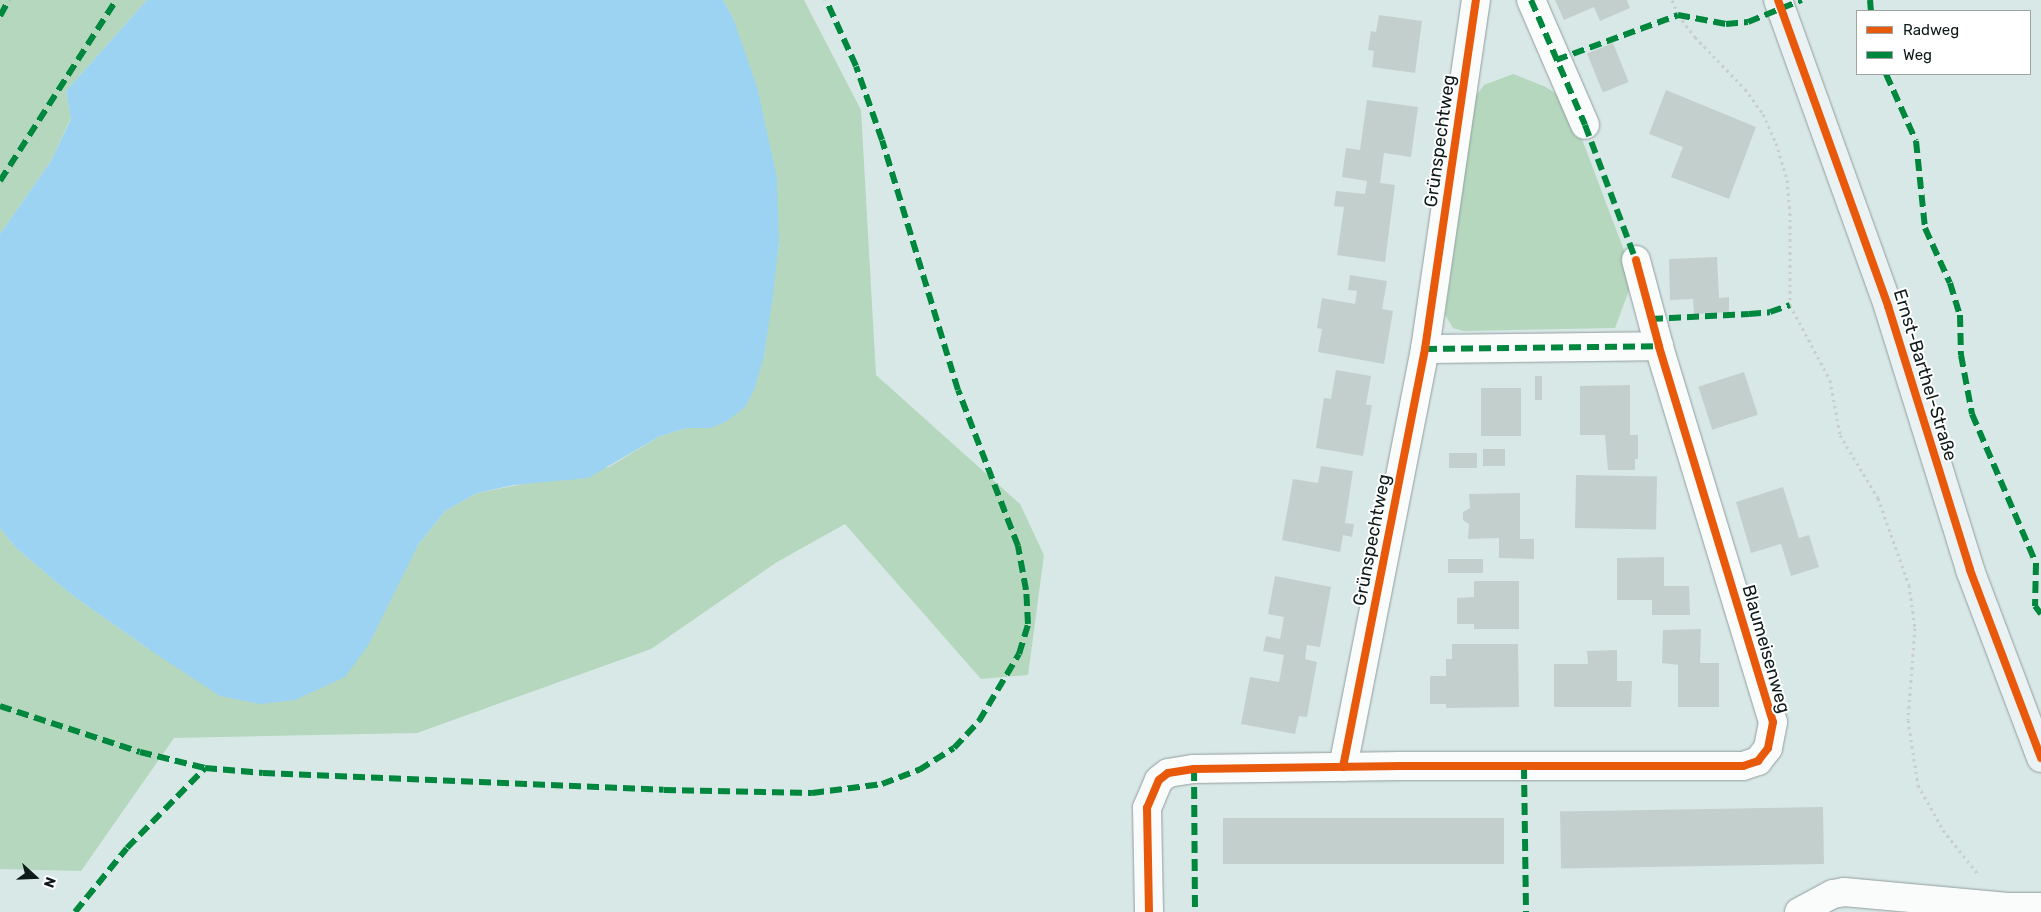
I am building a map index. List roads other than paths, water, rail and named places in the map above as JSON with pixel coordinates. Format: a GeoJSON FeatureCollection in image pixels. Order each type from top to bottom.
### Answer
{"type":"FeatureCollection","features":[{"type":"Feature","properties":{"kind":"street","name":"Grünspechtweg"},"geometry":{"type":"LineString","coordinates":[[1343,767],[1425,349],[1476,0]]}},
{"type":"Feature","properties":{"kind":"street"},"geometry":{"type":"LineString","coordinates":[[1530,0],[1585,125]]}},
{"type":"Feature","properties":{"kind":"street","name":"Ernst-Barthel-Straße"},"geometry":{"type":"LineString","coordinates":[[1778,0],[1888,306],[1970,570],[2041,758]]}},
{"type":"Feature","properties":{"kind":"street","name":"Blaumeisenweg"},"geometry":{"type":"LineString","coordinates":[[1343,767],[1727,766],[1758,761],[1768,748],[1773,722],[1659,346],[1636,260]]}},
{"type":"Feature","properties":{"kind":"street"},"geometry":{"type":"LineString","coordinates":[[1425,349],[1659,346]]}},
{"type":"Feature","properties":{"kind":"street"},"geometry":{"type":"LineString","coordinates":[[1149,912],[1147,808],[1159,780],[1168,773],[1194,769],[1343,767]]}},
{"type":"Feature","properties":{"kind":"street"},"geometry":{"type":"LineString","coordinates":[[1799,912],[1833,894],[1844,892],[1973,904],[2041,907]]}},
{"type":"Feature","properties":{"kind":"water"},"geometry":{"type":"Polygon","coordinates":[[[147,0],[723,0],[733,18],[757,87],[777,178],[779,242],[773,295],[764,356],[754,390],[745,407],[727,421],[711,428],[687,428],[660,436],[588,478],[514,485],[477,493],[445,511],[418,545],[369,644],[345,677],[295,700],[260,704],[220,696],[150,650],[72,595],[16,548],[0,528],[0,234],[51,161],[71,119],[66,91],[147,0]]]}}]}
